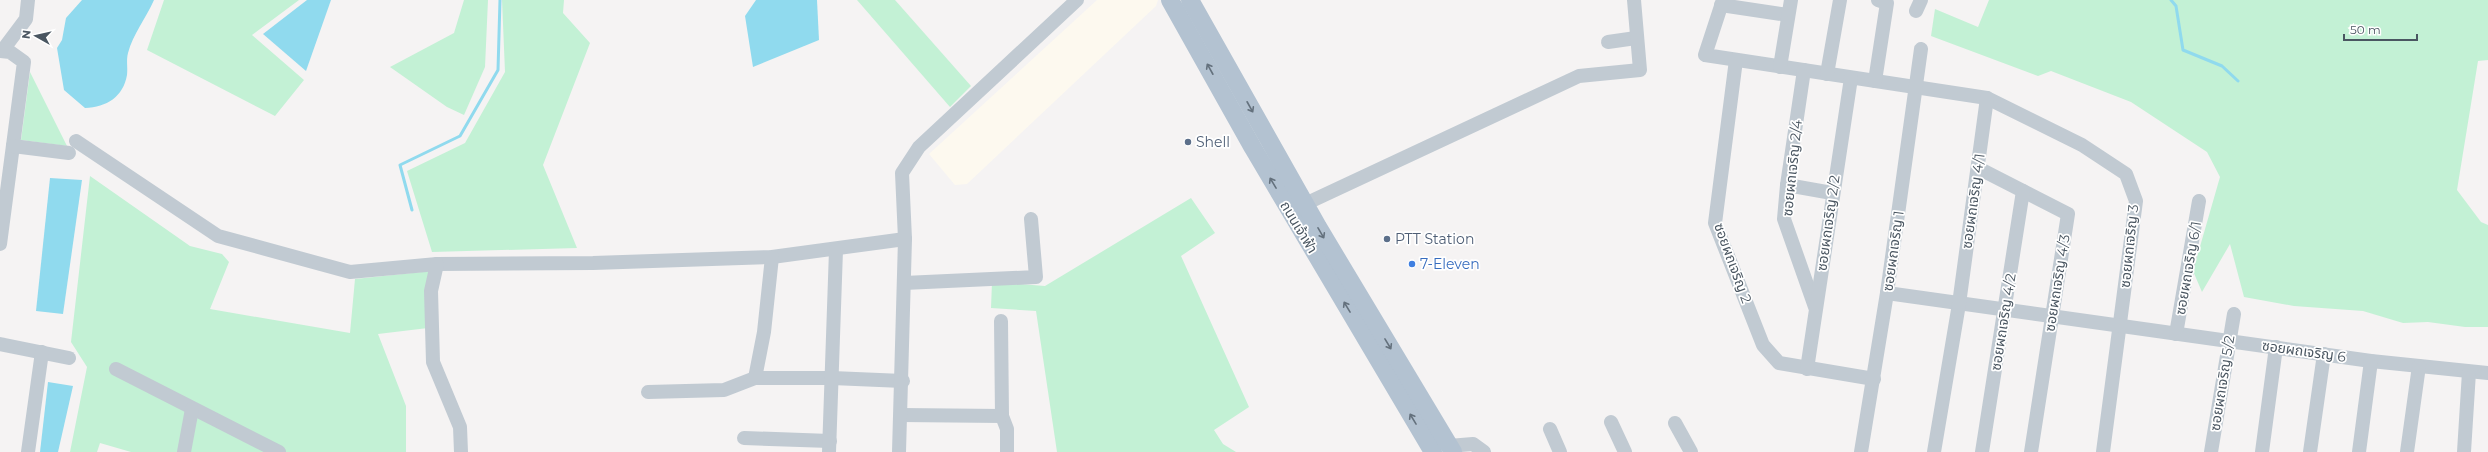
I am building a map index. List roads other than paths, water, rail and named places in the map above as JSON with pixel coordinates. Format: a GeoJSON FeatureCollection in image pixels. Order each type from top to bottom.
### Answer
{"type":"FeatureCollection","features":[{"type":"Feature","properties":{"kind":"main road","name":"ถนนเจ้าฟ้า"},"geometry":{"type":"LineString","coordinates":[[1170,0],[1253,148],[1438,450]]}},
{"type":"Feature","properties":{"kind":"main road","name":"ถนนเจ้าฟ้า"},"geometry":{"type":"LineString","coordinates":[[1190,0],[1305,204],[1438,450]]}},
{"type":"Feature","properties":{"kind":"street"},"geometry":{"type":"LineString","coordinates":[[1,51],[26,19],[28,0]]}},
{"type":"Feature","properties":{"kind":"street"},"geometry":{"type":"LineString","coordinates":[[899,452],[903,381],[905,239],[902,173],[919,148],[1077,0]]}},
{"type":"Feature","properties":{"kind":"street"},"geometry":{"type":"LineString","coordinates":[[1305,204],[1579,76],[1640,70],[1636,38],[1634,0]]}},
{"type":"Feature","properties":{"kind":"street"},"geometry":{"type":"LineString","coordinates":[[1780,67],[1791,0]]}},
{"type":"Feature","properties":{"kind":"street"},"geometry":{"type":"LineString","coordinates":[[1827,74],[1840,0]]}},
{"type":"Feature","properties":{"kind":"street"},"geometry":{"type":"LineString","coordinates":[[1788,15],[1722,2],[1705,55],[1916,88]]}},
{"type":"Feature","properties":{"kind":"street"},"geometry":{"type":"LineString","coordinates":[[1875,81],[1883,2]]}},
{"type":"Feature","properties":{"kind":"street"},"geometry":{"type":"LineString","coordinates":[[1608,42],[1636,38]]}},
{"type":"Feature","properties":{"kind":"street","name":"ซอยผถเจริญ 1"},"geometry":{"type":"LineString","coordinates":[[1861,452],[1887,292],[1921,49]]}},
{"type":"Feature","properties":{"kind":"street"},"geometry":{"type":"LineString","coordinates":[[0,244],[24,62],[10,52],[1,51]]}},
{"type":"Feature","properties":{"kind":"street","name":"ซอยผถเจริญ 2"},"geometry":{"type":"LineString","coordinates":[[1736,60],[1716,223],[1763,345],[1779,363],[1807,369],[1874,379]]}},
{"type":"Feature","properties":{"kind":"street","name":"ซอยผถเจริญ 2/4"},"geometry":{"type":"LineString","coordinates":[[1804,70],[1787,186],[1784,219],[1816,309]]}},
{"type":"Feature","properties":{"kind":"street","name":"ซอยผถเจริญ 2/2"},"geometry":{"type":"LineString","coordinates":[[1807,369],[1832,193],[1851,78]]}},
{"type":"Feature","properties":{"kind":"street","name":"ซอยผถเจริญ 3"},"geometry":{"type":"LineString","coordinates":[[1916,88],[1987,98],[2082,146],[2126,174],[2136,202],[2103,452]]}},
{"type":"Feature","properties":{"kind":"street","name":"ซอยผถเจริญ 4/1"},"geometry":{"type":"LineString","coordinates":[[1934,452],[1959,304],[1987,98]]}},
{"type":"Feature","properties":{"kind":"street"},"geometry":{"type":"LineString","coordinates":[[13,146],[72,147],[218,236],[350,272],[437,264],[593,263],[772,257],[836,250],[905,239]]}},
{"type":"Feature","properties":{"kind":"street","name":"ซอยผถเจริญ 4/3"},"geometry":{"type":"LineString","coordinates":[[1978,168],[2068,214],[2031,452]]}},
{"type":"Feature","properties":{"kind":"street"},"geometry":{"type":"LineString","coordinates":[[1787,186],[1832,193]]}},
{"type":"Feature","properties":{"kind":"street","name":"ซอยผถเจริญ 4/2"},"geometry":{"type":"LineString","coordinates":[[1982,452],[2023,192]]}},
{"type":"Feature","properties":{"kind":"street","name":"ซอยผถเจริญ 6/1"},"geometry":{"type":"LineString","coordinates":[[2176,334],[2199,202]]}},
{"type":"Feature","properties":{"kind":"street"},"geometry":{"type":"LineString","coordinates":[[904,284],[1036,277],[1031,219]]}},
{"type":"Feature","properties":{"kind":"street"},"geometry":{"type":"LineString","coordinates":[[744,438],[829,446],[836,250]]}},
{"type":"Feature","properties":{"kind":"street"},"geometry":{"type":"LineString","coordinates":[[755,378],[764,332],[772,257]]}},
{"type":"Feature","properties":{"kind":"street"},"geometry":{"type":"LineString","coordinates":[[437,264],[431,291],[433,362],[460,427],[461,452]]}},
{"type":"Feature","properties":{"kind":"street"},"geometry":{"type":"LineString","coordinates":[[1887,292],[1959,304],[2005,309],[2120,326]]}},
{"type":"Feature","properties":{"kind":"street","name":"ซอยผถเจริญ 5/2"},"geometry":{"type":"LineString","coordinates":[[2211,452],[2234,314]]}},
{"type":"Feature","properties":{"kind":"street"},"geometry":{"type":"LineString","coordinates":[[1001,321],[1002,416],[1007,429],[1007,452]]}},
{"type":"Feature","properties":{"kind":"street","name":"ซอยผถเจริญ 6"},"geometry":{"type":"LineString","coordinates":[[2120,326],[2372,361],[2488,373]]}},
{"type":"Feature","properties":{"kind":"street"},"geometry":{"type":"LineString","coordinates":[[0,344],[69,358]]}},
{"type":"Feature","properties":{"kind":"street"},"geometry":{"type":"LineString","coordinates":[[2262,452],[2276,347]]}},
{"type":"Feature","properties":{"kind":"street"},"geometry":{"type":"LineString","coordinates":[[28,452],[42,352]]}},
{"type":"Feature","properties":{"kind":"street"},"geometry":{"type":"LineString","coordinates":[[2310,452],[2324,354]]}},
{"type":"Feature","properties":{"kind":"street"},"geometry":{"type":"LineString","coordinates":[[2359,452],[2372,361]]}},
{"type":"Feature","properties":{"kind":"street"},"geometry":{"type":"LineString","coordinates":[[2407,452],[2420,366]]}},
{"type":"Feature","properties":{"kind":"street"},"geometry":{"type":"LineString","coordinates":[[116,370],[279,452]]}},
{"type":"Feature","properties":{"kind":"street"},"geometry":{"type":"LineString","coordinates":[[2464,452],[2469,372]]}},
{"type":"Feature","properties":{"kind":"street"},"geometry":{"type":"LineString","coordinates":[[648,392],[724,390],[755,378],[832,378],[903,381]]}},
{"type":"Feature","properties":{"kind":"street"},"geometry":{"type":"LineString","coordinates":[[184,452],[192,409]]}},
{"type":"Feature","properties":{"kind":"street"},"geometry":{"type":"LineString","coordinates":[[901,415],[1002,416]]}},
{"type":"Feature","properties":{"kind":"street"},"geometry":{"type":"LineString","coordinates":[[1611,422],[1625,452]]}},
{"type":"Feature","properties":{"kind":"street"},"geometry":{"type":"LineString","coordinates":[[1675,423],[1691,452]]}},
{"type":"Feature","properties":{"kind":"street"},"geometry":{"type":"LineString","coordinates":[[1550,429],[1560,452]]}},
{"type":"Feature","properties":{"kind":"street"},"geometry":{"type":"LineString","coordinates":[[1438,450],[1472,444],[1484,452]]}},
{"type":"Feature","properties":{"kind":"water"},"geometry":{"type":"Polygon","coordinates":[[[82,0],[154,0],[130,46],[127,56],[127,75],[122,89],[118,95],[107,103],[100,106],[85,108],[64,90],[57,48],[62,40],[66,18],[82,0]]]}},
{"type":"Feature","properties":{"kind":"water"},"geometry":{"type":"Polygon","coordinates":[[[307,0],[331,0],[306,71],[263,34],[307,0]]]}},
{"type":"Feature","properties":{"kind":"water"},"geometry":{"type":"Polygon","coordinates":[[[756,0],[817,0],[819,40],[753,67],[745,16],[756,0]]]}},
{"type":"Feature","properties":{"kind":"water"},"geometry":{"type":"Polygon","coordinates":[[[50,178],[82,180],[63,314],[36,311],[50,178]]]}},
{"type":"Feature","properties":{"kind":"water"},"geometry":{"type":"Polygon","coordinates":[[[48,382],[73,386],[58,452],[40,452],[48,382]]]}},
{"type":"Feature","properties":{"kind":"waterway"},"geometry":{"type":"LineString","coordinates":[[412,210],[400,165],[460,136],[498,70],[500,0]]}},
{"type":"Feature","properties":{"kind":"waterway"},"geometry":{"type":"LineString","coordinates":[[2171,0],[2176,6],[2183,50],[2222,66],[2238,81]]}},
{"type":"Feature","properties":{"kind":"place","name":"Shell"},"geometry":{"type":"Point","coordinates":[1188,142]}},
{"type":"Feature","properties":{"kind":"place","name":"PTT Station"},"geometry":{"type":"Point","coordinates":[1387,239]}},
{"type":"Feature","properties":{"kind":"place","name":"7-Eleven"},"geometry":{"type":"Point","coordinates":[1412,264]}}]}
